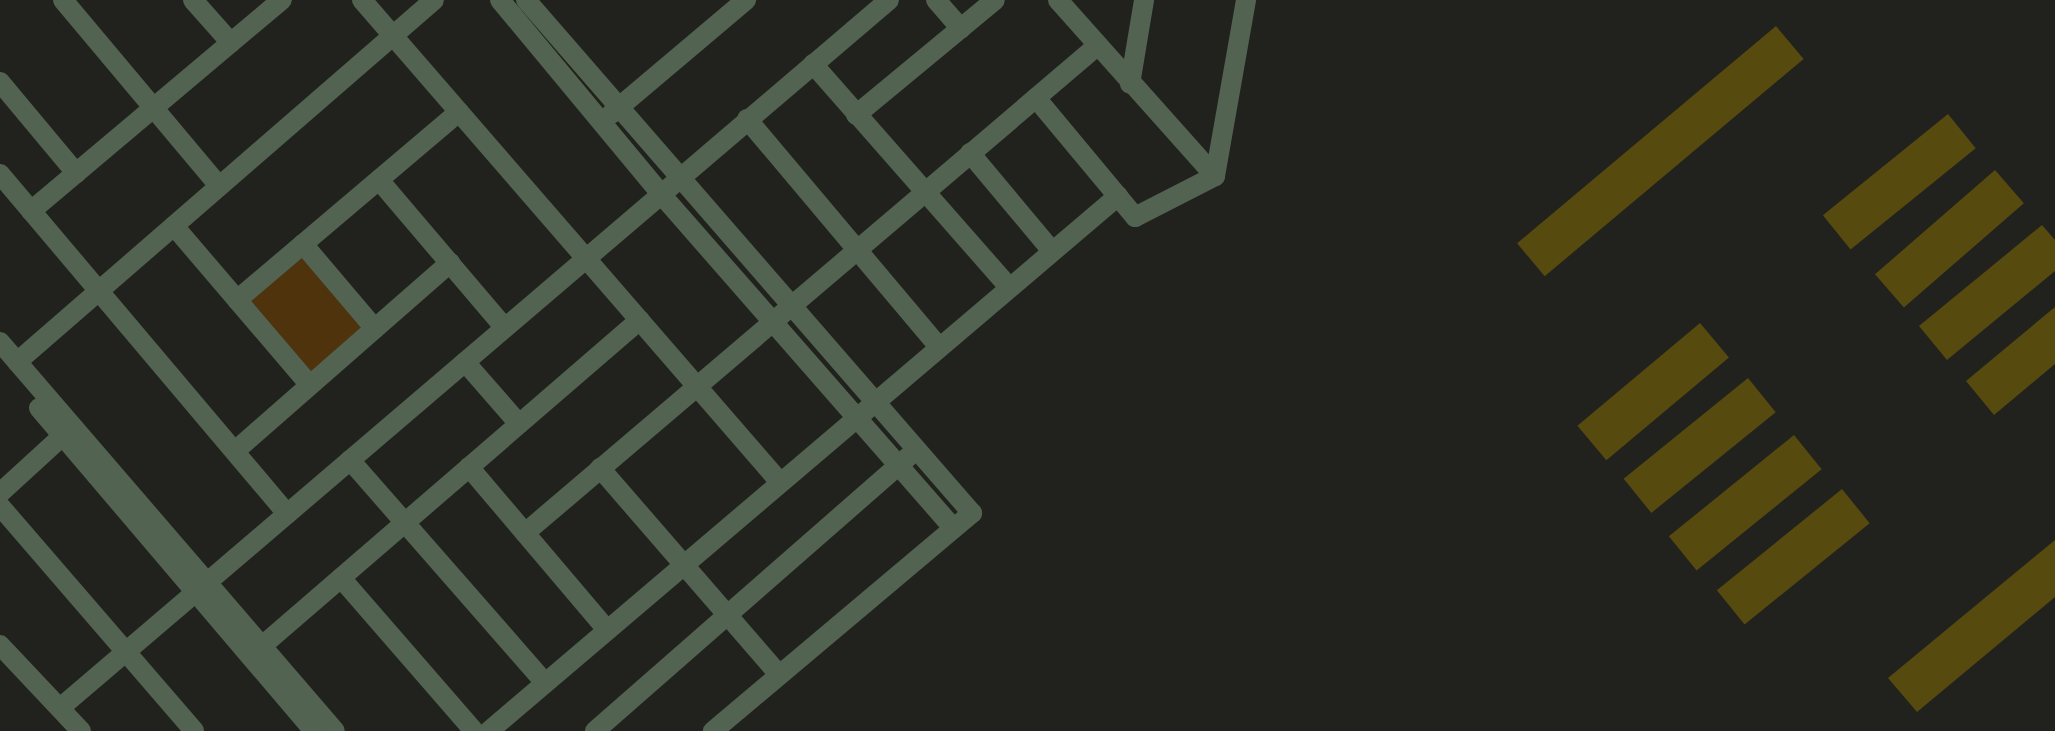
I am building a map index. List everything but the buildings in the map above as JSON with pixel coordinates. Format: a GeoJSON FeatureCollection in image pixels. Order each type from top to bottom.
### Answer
{"type":"FeatureCollection","features":[{"type":"Feature","properties":{"kind":"street"},"geometry":{"type":"LineString","coordinates":[[63,0],[219,186]]}},
{"type":"Feature","properties":{"kind":"street"},"geometry":{"type":"LineString","coordinates":[[193,0],[231,43]]}},
{"type":"Feature","properties":{"kind":"street"},"geometry":{"type":"LineString","coordinates":[[31,211],[282,0]]}},
{"type":"Feature","properties":{"kind":"street"},"geometry":{"type":"LineString","coordinates":[[362,0],[779,481]]}},
{"type":"Feature","properties":{"kind":"street"},"geometry":{"type":"LineString","coordinates":[[325,729],[5,356],[99,291],[434,0]]}},
{"type":"Feature","properties":{"kind":"street"},"geometry":{"type":"LineString","coordinates":[[500,0],[660,193],[953,528]]}},
{"type":"Feature","properties":{"kind":"street"},"geometry":{"type":"LineString","coordinates":[[526,0],[972,513],[713,731]]}},
{"type":"Feature","properties":{"kind":"street"},"geometry":{"type":"LineString","coordinates":[[601,122],[746,0]]}},
{"type":"Feature","properties":{"kind":"street"},"geometry":{"type":"LineString","coordinates":[[60,708],[889,0]]}},
{"type":"Feature","properties":{"kind":"street"},"geometry":{"type":"LineString","coordinates":[[936,0],[961,29]]}},
{"type":"Feature","properties":{"kind":"street"},"geometry":{"type":"LineString","coordinates":[[856,115],[995,0]]}},
{"type":"Feature","properties":{"kind":"street"},"geometry":{"type":"LineString","coordinates":[[1058,0],[1215,176]]}},
{"type":"Feature","properties":{"kind":"street"},"geometry":{"type":"LineString","coordinates":[[1130,84],[1144,0]]}},
{"type":"Feature","properties":{"kind":"street"},"geometry":{"type":"LineString","coordinates":[[1215,176],[1246,0]]}},
{"type":"Feature","properties":{"kind":"street"},"geometry":{"type":"LineString","coordinates":[[525,533],[1097,46]]}},
{"type":"Feature","properties":{"kind":"street"},"geometry":{"type":"LineString","coordinates":[[813,64],[1009,287]]}},
{"type":"Feature","properties":{"kind":"street"},"geometry":{"type":"LineString","coordinates":[[2,87],[76,173]]}},
{"type":"Feature","properties":{"kind":"street"},"geometry":{"type":"LineString","coordinates":[[1036,98],[1135,217],[1215,176]]}},
{"type":"Feature","properties":{"kind":"street"},"geometry":{"type":"LineString","coordinates":[[237,300],[459,112]]}},
{"type":"Feature","properties":{"kind":"street"},"geometry":{"type":"LineString","coordinates":[[747,119],[938,346]]}},
{"type":"Feature","properties":{"kind":"street"},"geometry":{"type":"LineString","coordinates":[[970,153],[1052,251]]}},
{"type":"Feature","properties":{"kind":"street"},"geometry":{"type":"LineString","coordinates":[[0,174],[287,514]]}},
{"type":"Feature","properties":{"kind":"street"},"geometry":{"type":"LineString","coordinates":[[379,180],[504,327]]}},
{"type":"Feature","properties":{"kind":"street"},"geometry":{"type":"LineString","coordinates":[[489,731],[854,417],[1118,196]]}},
{"type":"Feature","properties":{"kind":"street"},"geometry":{"type":"LineString","coordinates":[[174,226],[310,385]]}},
{"type":"Feature","properties":{"kind":"street"},"geometry":{"type":"LineString","coordinates":[[303,244],[375,329]]}},
{"type":"Feature","properties":{"kind":"street"},"geometry":{"type":"LineString","coordinates":[[235,451],[450,263]]}},
{"type":"Feature","properties":{"kind":"street"},"geometry":{"type":"LineString","coordinates":[[262,646],[640,320]]}},
{"type":"Feature","properties":{"kind":"street"},"geometry":{"type":"LineString","coordinates":[[465,362],[519,424]]}},
{"type":"Feature","properties":{"kind":"street"},"geometry":{"type":"LineString","coordinates":[[0,493],[67,431]]}},
{"type":"Feature","properties":{"kind":"street"},"geometry":{"type":"LineString","coordinates":[[595,731],[917,449]]}},
{"type":"Feature","properties":{"kind":"street"},"geometry":{"type":"LineString","coordinates":[[350,460],[545,683]]}},
{"type":"Feature","properties":{"kind":"street"},"geometry":{"type":"LineString","coordinates":[[469,467],[607,630]]}},
{"type":"Feature","properties":{"kind":"street"},"geometry":{"type":"LineString","coordinates":[[600,468],[779,675]]}},
{"type":"Feature","properties":{"kind":"street"},"geometry":{"type":"LineString","coordinates":[[0,506],[194,731]]}},
{"type":"Feature","properties":{"kind":"street"},"geometry":{"type":"LineString","coordinates":[[341,578],[474,731]]}},
{"type":"Feature","properties":{"kind":"street"},"geometry":{"type":"LineString","coordinates":[[201,586],[262,646],[325,729]]}},
{"type":"Feature","properties":{"kind":"street"},"geometry":{"type":"LineString","coordinates":[[0,645],[81,731]]}},
{"type":"Feature","properties":{"kind":"shaded area"},"geometry":{"type":"Polygon","coordinates":[[[303,257],[363,329],[311,373],[251,301],[303,257]]]}}]}
